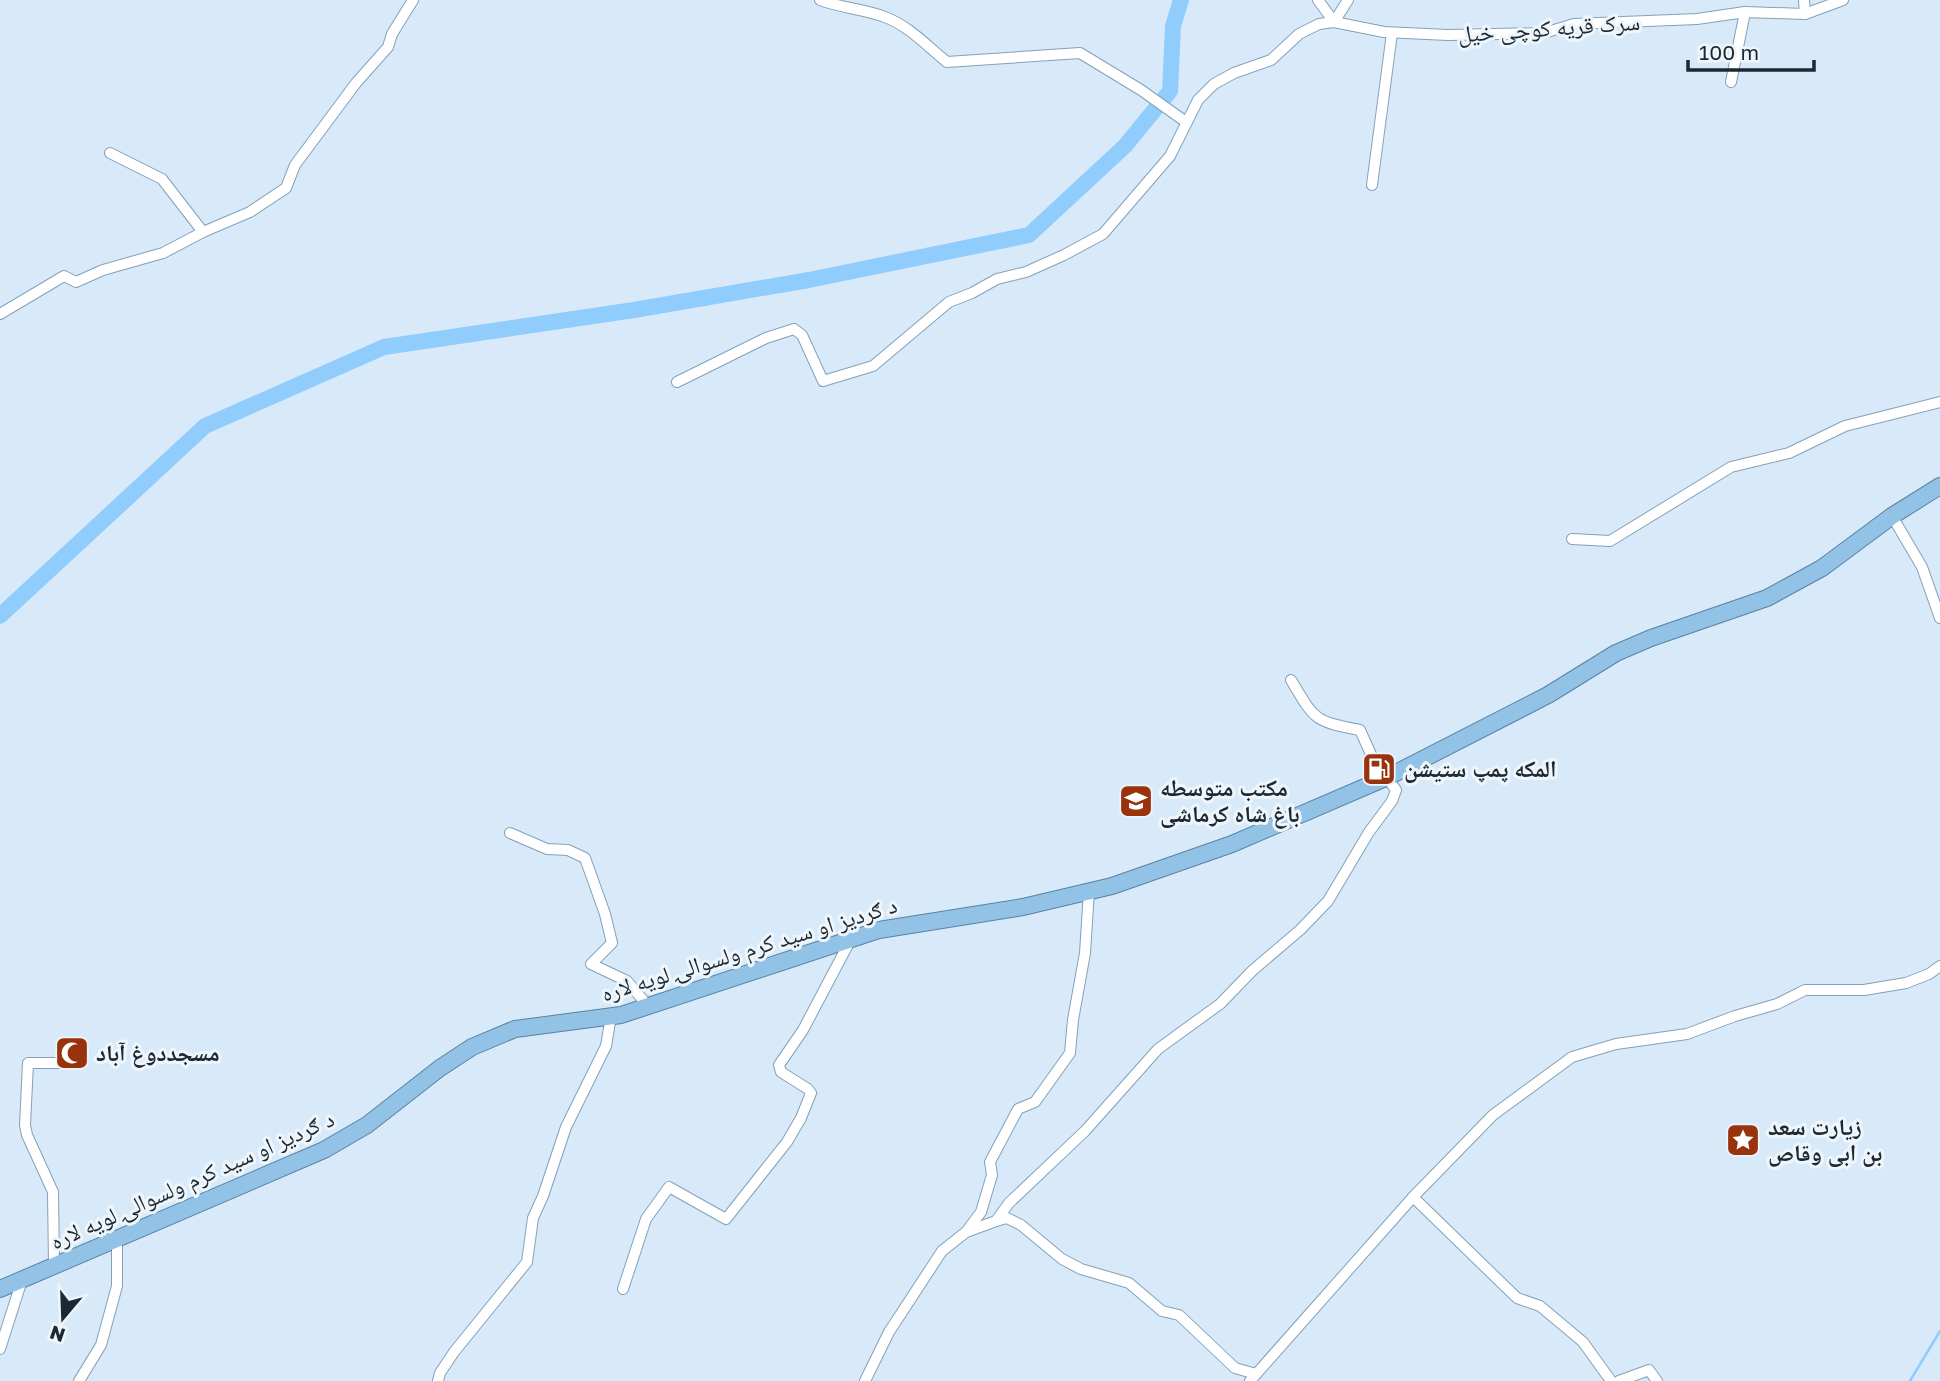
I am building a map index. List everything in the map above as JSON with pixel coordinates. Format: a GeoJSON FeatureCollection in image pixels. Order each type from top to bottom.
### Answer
{"type":"FeatureCollection","features":[{"type":"Feature","properties":{"kind":"highway","name":"د ګردیز او سید کرم ولسوالۍ لویه لاره"},"geometry":{"type":"LineString","coordinates":[[1,1286],[22,1280],[324,1150],[367,1125],[472,1046],[515,1029],[611,1016],[879,930],[1023,907],[1112,886],[1232,844],[1388,778],[1548,695],[1616,653],[1651,638],[1767,598],[1822,568],[1892,516],[1940,486]]}},
{"type":"Feature","properties":{"kind":"street"},"geometry":{"type":"LineString","coordinates":[[0,314],[64,276],[76,282],[103,270],[163,253],[250,212],[286,188],[295,165],[356,83],[388,47],[392,34],[413,0]]}},
{"type":"Feature","properties":{"kind":"street"},"geometry":{"type":"LineString","coordinates":[[820,0],[838,7],[884,16],[908,29],[947,62],[1080,53],[1141,90],[1186,122]]}},
{"type":"Feature","properties":{"kind":"street"},"geometry":{"type":"LineString","coordinates":[[1318,0],[1334,22],[1348,0]]}},
{"type":"Feature","properties":{"kind":"street"},"geometry":{"type":"LineString","coordinates":[[1804,0],[1805,14]]}},
{"type":"Feature","properties":{"kind":"street","name":"سرک قریه کوچی خیل"},"geometry":{"type":"LineString","coordinates":[[677,382],[766,338],[794,329],[802,335],[822,381],[873,366],[949,302],[998,279],[1026,272],[1065,255],[1103,234],[1170,156],[1198,100],[1214,84],[1234,73],[1271,60],[1299,34],[1319,24],[1334,22],[1392,33],[1544,33],[1574,24],[1697,19],[1745,12],[1805,14],[1843,0]]}},
{"type":"Feature","properties":{"kind":"street"},"geometry":{"type":"LineString","coordinates":[[1731,82],[1745,12]]}},
{"type":"Feature","properties":{"kind":"street"},"geometry":{"type":"LineString","coordinates":[[1372,185],[1392,33]]}},
{"type":"Feature","properties":{"kind":"street"},"geometry":{"type":"LineString","coordinates":[[110,153],[162,179],[203,232]]}},
{"type":"Feature","properties":{"kind":"street"},"geometry":{"type":"LineString","coordinates":[[1572,539],[1610,541],[1731,467],[1789,453],[1845,426],[1940,402]]}},
{"type":"Feature","properties":{"kind":"street"},"geometry":{"type":"LineString","coordinates":[[1892,516],[1922,567],[1940,618]]}},
{"type":"Feature","properties":{"kind":"street"},"geometry":{"type":"LineString","coordinates":[[996,1221],[1009,1203],[1085,1131],[1158,1049],[1220,1004],[1252,970],[1300,930],[1328,901],[1369,832],[1392,801],[1396,790],[1374,761],[1360,730],[1323,723],[1310,711],[1291,680]]}},
{"type":"Feature","properties":{"kind":"street"},"geometry":{"type":"LineString","coordinates":[[510,833],[547,849],[568,850],[585,858],[605,914],[612,943],[591,964],[627,981],[648,1006]]}},
{"type":"Feature","properties":{"kind":"street"},"geometry":{"type":"LineString","coordinates":[[865,1381],[889,1332],[929,1269],[942,1251],[965,1232],[981,1212],[992,1175],[990,1162],[1018,1109],[1035,1102],[1070,1053],[1073,1020],[1086,953],[1089,891]]}},
{"type":"Feature","properties":{"kind":"street"},"geometry":{"type":"LineString","coordinates":[[622,1289],[646,1219],[669,1186],[720,1218],[726,1219],[787,1142],[811,1093],[781,1072],[779,1065],[803,1030],[851,939]]}},
{"type":"Feature","properties":{"kind":"street"},"geometry":{"type":"LineString","coordinates":[[965,1232],[1007,1218],[1021,1225],[1062,1259],[1081,1269],[1129,1283],[1162,1311],[1179,1315],[1235,1368],[1253,1377],[1413,1197],[1493,1115],[1572,1057],[1616,1044],[1687,1034],[1777,1004],[1805,989],[1864,990],[1906,983],[1929,974],[1940,966]]}},
{"type":"Feature","properties":{"kind":"street"},"geometry":{"type":"LineString","coordinates":[[438,1381],[440,1373],[454,1352],[527,1262],[533,1217],[543,1196],[566,1127],[606,1046],[611,1016]]}},
{"type":"Feature","properties":{"kind":"street"},"geometry":{"type":"LineString","coordinates":[[54,1265],[53,1192],[25,1125],[28,1063],[78,1063]]}},
{"type":"Feature","properties":{"kind":"street"},"geometry":{"type":"LineString","coordinates":[[1413,1197],[1517,1298],[1541,1307],[1583,1342],[1611,1381]]}},
{"type":"Feature","properties":{"kind":"street"},"geometry":{"type":"LineString","coordinates":[[79,1381],[100,1345],[117,1286],[117,1239]]}},
{"type":"Feature","properties":{"kind":"street"},"geometry":{"type":"LineString","coordinates":[[0,1349],[22,1280]]}},
{"type":"Feature","properties":{"kind":"street"},"geometry":{"type":"LineString","coordinates":[[1619,1381],[1649,1370],[1657,1381]]}},
{"type":"Feature","properties":{"kind":"waterway"},"geometry":{"type":"LineString","coordinates":[[0,616],[205,426],[384,347],[634,310],[809,280],[1029,235],[1125,146],[1170,91],[1173,26],[1181,0]]}},
{"type":"Feature","properties":{"kind":"waterway"},"geometry":{"type":"LineString","coordinates":[[1910,1381],[1940,1331]]}},
{"type":"Feature","properties":{"kind":"place","name":"المکه پمپ ستیشن"},"geometry":{"type":"Point","coordinates":[1379,769]}},
{"type":"Feature","properties":{"kind":"place","name":"مکتب متوسطه باغ شاه کرماشی"},"geometry":{"type":"Point","coordinates":[1136,801]}},
{"type":"Feature","properties":{"kind":"place","name":"مسجددوغ آباد"},"geometry":{"type":"Point","coordinates":[72,1053]}},
{"type":"Feature","properties":{"kind":"place","name":"زیارت سعد بن ابی وقاص"},"geometry":{"type":"Point","coordinates":[1743,1140]}}]}
